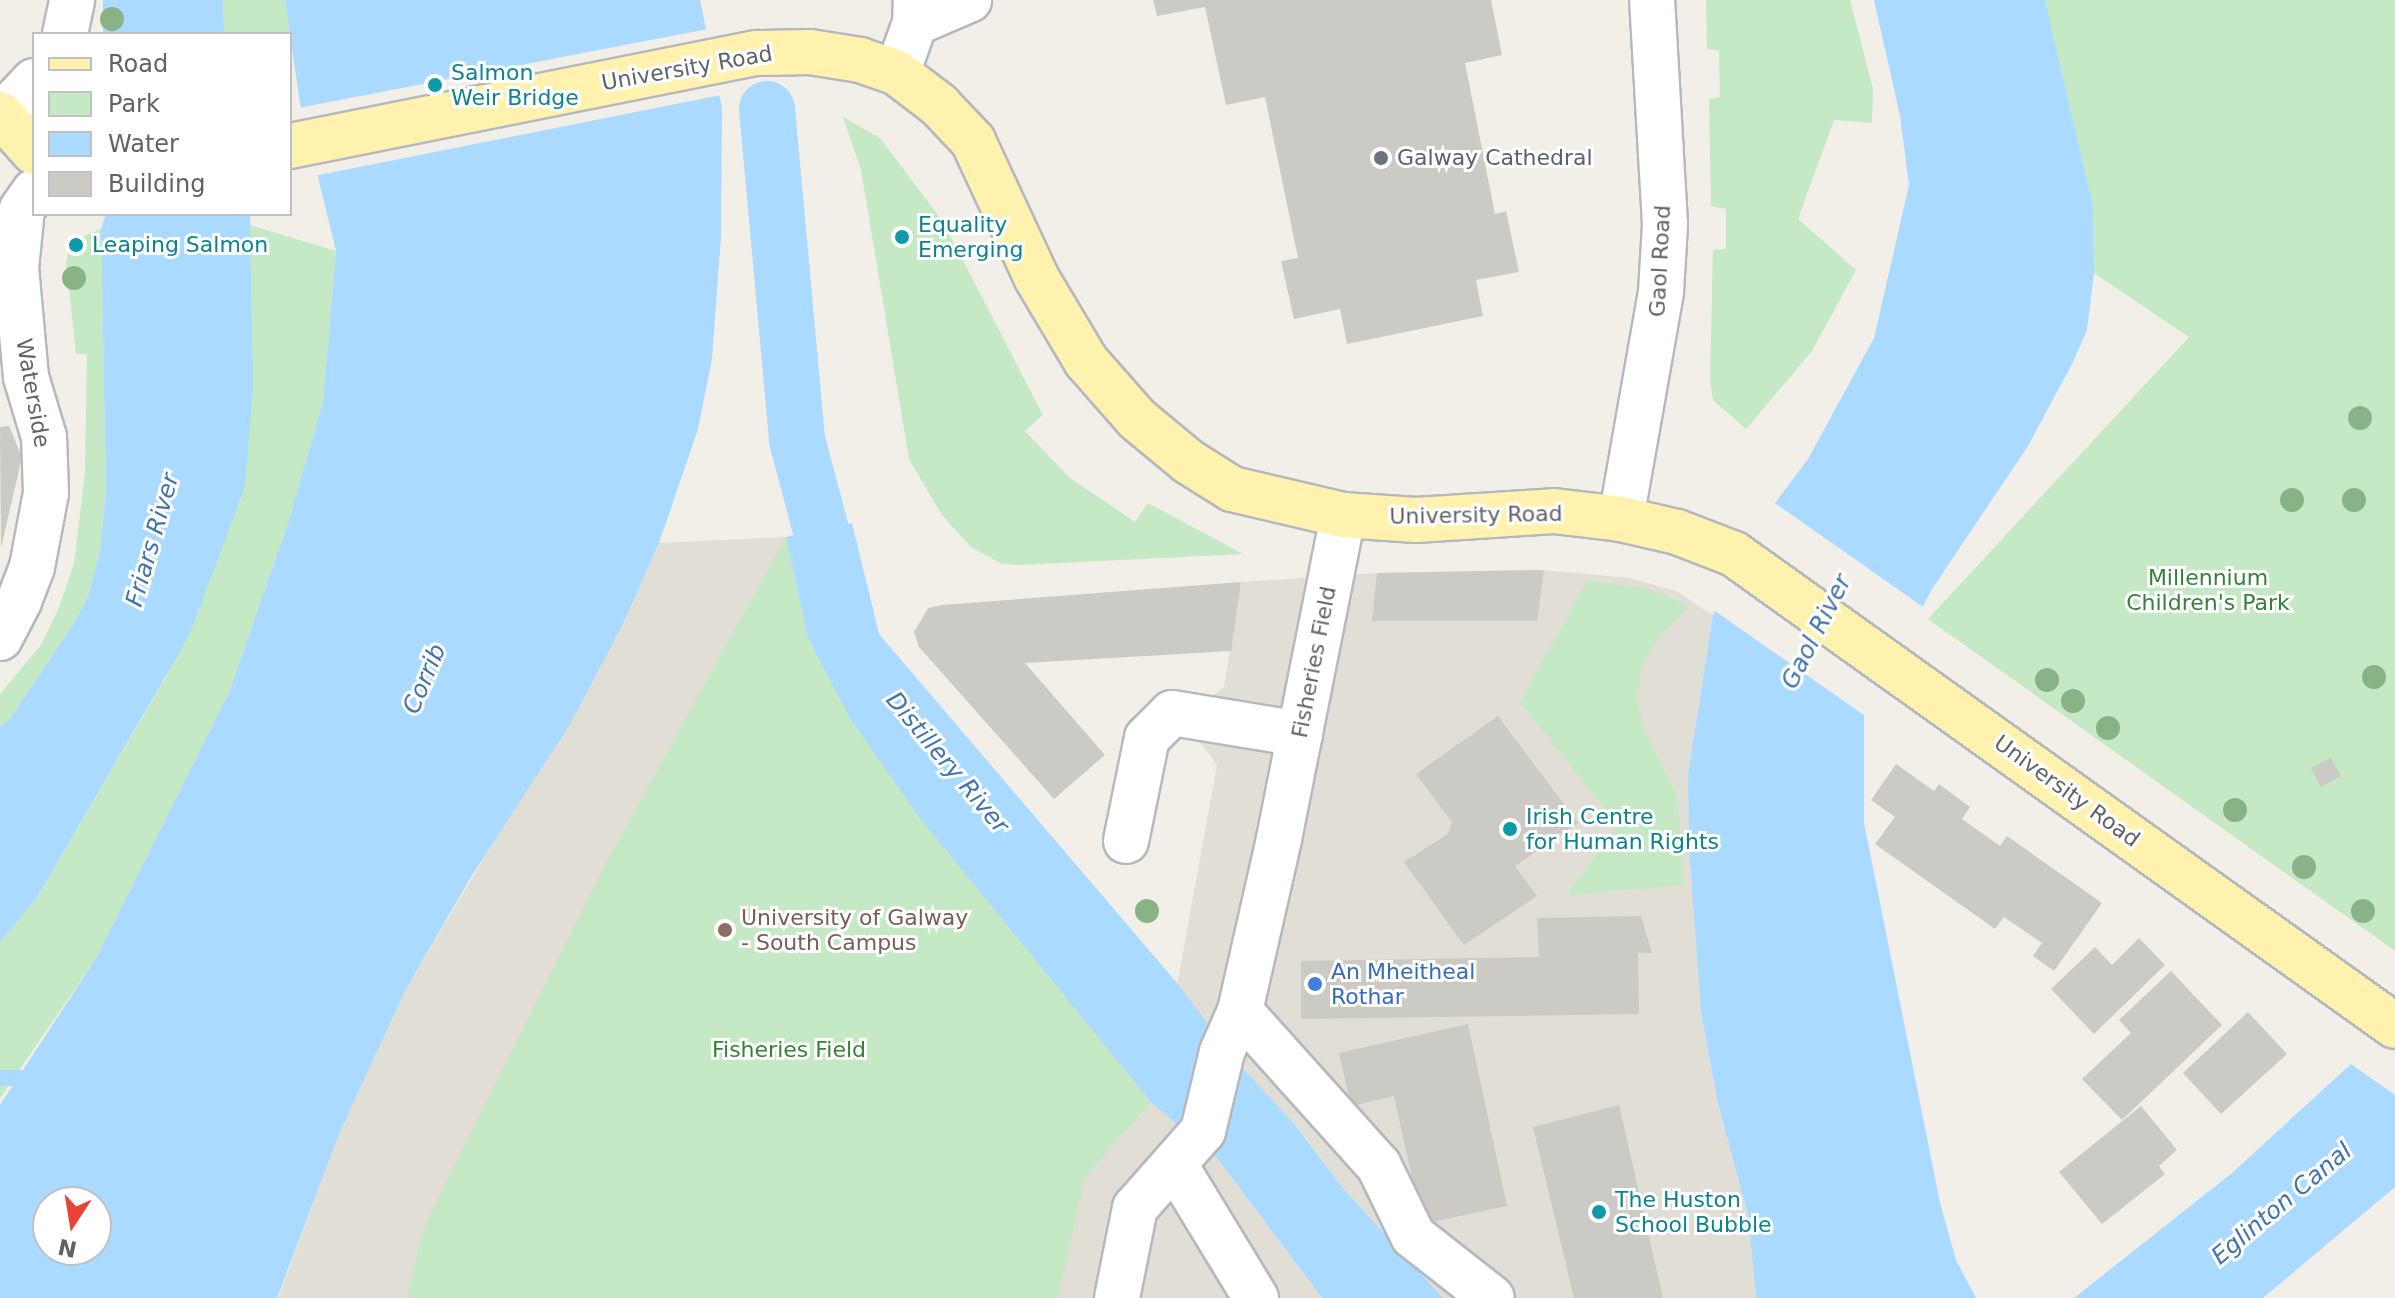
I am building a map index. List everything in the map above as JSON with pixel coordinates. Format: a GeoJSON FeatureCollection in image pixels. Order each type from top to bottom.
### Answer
{"type":"FeatureCollection","features":[{"type":"Feature","properties":{"kind":"main road","name":"University Road"},"geometry":{"type":"LineString","coordinates":[[292,146],[757,53],[810,52],[860,60],[897,73],[939,105],[973,141],[1036,277],[1086,361],[1137,419],[1189,462],[1232,489],[1343,515],[1416,520],[1554,511],[1621,519],[1677,532],[1734,554],[2378,1014]]}},
{"type":"Feature","properties":{"kind":"main road"},"geometry":{"type":"LineString","coordinates":[[1,115],[32,150]]}},
{"type":"Feature","properties":{"kind":"street"},"geometry":{"type":"LineString","coordinates":[[65,32],[72,0]]}},
{"type":"Feature","properties":{"kind":"street"},"geometry":{"type":"LineString","coordinates":[[897,73],[915,12],[969,0]]}},
{"type":"Feature","properties":{"kind":"street","name":"Gaol Road"},"geometry":{"type":"LineString","coordinates":[[1621,519],[1661,292],[1665,224],[1652,0]]}},
{"type":"Feature","properties":{"kind":"street"},"geometry":{"type":"LineString","coordinates":[[1,115],[32,83]]}},
{"type":"Feature","properties":{"kind":"street","name":"Waterside"},"geometry":{"type":"LineString","coordinates":[[0,638],[32,567],[46,493],[44,437],[13,380],[16,268],[22,209],[32,195]]}},
{"type":"Feature","properties":{"kind":"street","name":"Fisheries Field"},"geometry":{"type":"LineString","coordinates":[[1117,1298],[1135,1208],[1203,1131],[1222,1052],[1240,1011],[1300,734],[1343,515]]}},
{"type":"Feature","properties":{"kind":"street"},"geometry":{"type":"LineString","coordinates":[[1126,841],[1147,738],[1172,713],[1300,734]]}},
{"type":"Feature","properties":{"kind":"street"},"geometry":{"type":"LineString","coordinates":[[1240,1011],[1379,1166],[1413,1236],[1492,1298]]}},
{"type":"Feature","properties":{"kind":"street"},"geometry":{"type":"LineString","coordinates":[[1175,1165],[1256,1298]]}},
{"type":"Feature","properties":{"kind":"shaded area","name":"University of Galway - South Campus"},"geometry":{"type":"Polygon","coordinates":[[[786,537],[808,638],[1160,1079],[1217,765],[1196,737],[1203,703],[1224,687],[1241,582],[1377,573],[1544,570],[1630,578],[1676,591],[1713,615],[1688,774],[1689,850],[1701,1012],[1718,1104],[1748,1215],[1756,1298],[1443,1298],[1343,1188],[1296,1125],[1218,1159],[1322,1298],[278,1298],[340,1132],[405,991],[623,624],[659,543],[786,537]]]}},
{"type":"Feature","properties":{"kind":"green space"},"geometry":{"type":"Polygon","coordinates":[[[223,0],[285,0],[290,32],[224,32],[223,0]]]}},
{"type":"Feature","properties":{"kind":"green space"},"geometry":{"type":"Polygon","coordinates":[[[1706,0],[1850,0],[1873,89],[1872,123],[1834,120],[1798,219],[1856,270],[1812,351],[1746,429],[1713,400],[1710,380],[1713,250],[1726,249],[1726,209],[1711,206],[1709,99],[1720,97],[1719,51],[1707,49],[1706,0]]]}},
{"type":"Feature","properties":{"kind":"green space","name":"Millennium Children's Park"},"geometry":{"type":"Polygon","coordinates":[[[2045,0],[2395,0],[2395,951],[1928,619],[2189,337],[2094,273],[2093,206],[2045,0]]]}},
{"type":"Feature","properties":{"kind":"green space"},"geometry":{"type":"Polygon","coordinates":[[[843,117],[880,138],[943,222],[1043,415],[1025,431],[1070,478],[1135,522],[1148,503],[1243,554],[1018,565],[1002,564],[971,547],[942,515],[909,459],[861,170],[843,117]]]}},
{"type":"Feature","properties":{"kind":"green space"},"geometry":{"type":"Polygon","coordinates":[[[250,225],[336,251],[323,402],[288,523],[230,690],[95,960],[0,1098],[0,942],[37,898],[166,677],[241,499],[250,225]]]}},
{"type":"Feature","properties":{"kind":"green space"},"geometry":{"type":"Polygon","coordinates":[[[101,229],[106,492],[100,552],[88,597],[75,621],[10,719],[0,727],[0,694],[41,645],[58,610],[74,564],[85,473],[87,354],[76,354],[66,263],[69,249],[79,238],[101,229]]]}},
{"type":"Feature","properties":{"kind":"green space","name":"Fisheries Field"},"geometry":{"type":"Polygon","coordinates":[[[786,537],[808,638],[918,816],[1151,1102],[1085,1177],[1058,1298],[407,1298],[422,1233],[442,1190],[605,865],[786,537]]]}},
{"type":"Feature","properties":{"kind":"green space"},"geometry":{"type":"Polygon","coordinates":[[[1588,580],[1649,589],[1689,606],[1656,641],[1643,666],[1637,698],[1643,727],[1677,796],[1684,885],[1567,895],[1618,825],[1520,702],[1588,580]]]}},
{"type":"Feature","properties":{"kind":"water"},"geometry":{"type":"Polygon","coordinates":[[[103,0],[223,0],[224,32],[103,32],[103,0]]]}},
{"type":"Feature","properties":{"kind":"water","name":"Corrib"},"geometry":{"type":"Polygon","coordinates":[[[285,0],[700,0],[722,108],[721,237],[712,359],[698,429],[659,543],[623,624],[569,726],[471,877],[405,991],[340,1132],[277,1298],[0,1298],[0,1105],[95,960],[230,690],[288,523],[323,402],[336,251],[300,103],[285,0]]]}},
{"type":"Feature","properties":{"kind":"water","name":"Gaol River"},"geometry":{"type":"Polygon","coordinates":[[[1874,0],[2045,0],[2093,206],[2094,273],[2087,330],[2072,364],[2028,446],[1932,589],[1864,716],[1864,823],[1940,1203],[1956,1260],[1976,1298],[1756,1298],[1748,1215],[1718,1104],[1701,1012],[1689,850],[1688,774],[1713,615],[1775,503],[1808,459],[1874,338],[1909,185],[1900,116],[1874,0]]]}},
{"type":"Feature","properties":{"kind":"water","name":"Friars River"},"geometry":{"type":"Polygon","coordinates":[[[105,216],[250,216],[253,388],[245,487],[189,636],[37,898],[0,942],[0,727],[10,719],[75,621],[88,597],[100,552],[106,492],[101,229],[105,216]]]}},
{"type":"Feature","properties":{"kind":"water"},"geometry":{"type":"Polygon","coordinates":[[[852,523],[879,634],[1177,983],[1236,1061],[1296,1126],[1343,1188],[1443,1298],[1322,1298],[1218,1159],[1151,1102],[918,816],[850,718],[808,638],[786,537],[852,523]]]}},
{"type":"Feature","properties":{"kind":"water","name":"Eglinton Canal"},"geometry":{"type":"Polygon","coordinates":[[[2395,1048],[2395,1187],[2263,1298],[2074,1298],[2232,1173],[2351,1064],[2395,1048]]]}},
{"type":"Feature","properties":{"kind":"pier","name":"Salmon Weir Bridge"},"geometry":{"type":"Polygon","coordinates":[[[708,29],[721,95],[314,176],[298,108],[708,29]]]}},
{"type":"Feature","properties":{"kind":"pier"},"geometry":{"type":"Polygon","coordinates":[[[1772,501],[1926,609],[1868,718],[1712,609],[1772,501]]]}},
{"type":"Feature","properties":{"kind":"pier"},"geometry":{"type":"Polygon","coordinates":[[[2395,1044],[2395,1095],[2348,1062],[2395,1044]]]}},
{"type":"Feature","properties":{"kind":"building","name":"Galway Cathedral"},"geometry":{"type":"Polygon","coordinates":[[[1153,0],[1491,0],[1502,55],[1465,63],[1495,214],[1506,211],[1519,272],[1476,280],[1483,316],[1347,344],[1340,309],[1294,319],[1281,261],[1298,258],[1265,97],[1226,105],[1205,7],[1157,16],[1153,0]]]}},
{"type":"Feature","properties":{"kind":"building"},"geometry":{"type":"Polygon","coordinates":[[[9,426],[22,457],[1,548],[0,427],[9,426]]]}},
{"type":"Feature","properties":{"kind":"building"},"geometry":{"type":"Polygon","coordinates":[[[1544,570],[1537,621],[1372,621],[1377,573],[1544,570]]]}},
{"type":"Feature","properties":{"kind":"building"},"geometry":{"type":"Polygon","coordinates":[[[1241,582],[1231,651],[1025,663],[1105,755],[1054,799],[919,647],[914,632],[928,608],[942,605],[1241,582]]]}},
{"type":"Feature","properties":{"kind":"building","name":"Irish Centre for Human Rights"},"geometry":{"type":"Polygon","coordinates":[[[1498,716],[1578,823],[1515,866],[1537,896],[1464,945],[1404,862],[1448,834],[1452,822],[1416,774],[1498,716]]]}},
{"type":"Feature","properties":{"kind":"building"},"geometry":{"type":"Polygon","coordinates":[[[2331,758],[2341,776],[2321,787],[2311,768],[2331,758]]]}},
{"type":"Feature","properties":{"kind":"building"},"geometry":{"type":"Polygon","coordinates":[[[1896,764],[1934,791],[1939,784],[1970,807],[1962,819],[2000,846],[2007,836],[2102,903],[2054,971],[2033,956],[2042,943],[2004,917],[1995,929],[1875,844],[1895,817],[1871,800],[1896,764]]]}},
{"type":"Feature","properties":{"kind":"building"},"geometry":{"type":"Polygon","coordinates":[[[1641,916],[1652,953],[1638,953],[1639,1014],[1301,1019],[1301,961],[1539,957],[1537,918],[1641,916]]]}},
{"type":"Feature","properties":{"kind":"building"},"geometry":{"type":"Polygon","coordinates":[[[2139,938],[2165,965],[2094,1034],[2051,989],[2095,947],[2112,965],[2139,938]]]}},
{"type":"Feature","properties":{"kind":"building"},"geometry":{"type":"Polygon","coordinates":[[[2171,971],[2222,1025],[2122,1120],[2082,1079],[2131,1033],[2119,1020],[2171,971]]]}},
{"type":"Feature","properties":{"kind":"building"},"geometry":{"type":"Polygon","coordinates":[[[2248,1012],[2287,1054],[2221,1114],[2183,1073],[2248,1012]]]}},
{"type":"Feature","properties":{"kind":"building"},"geometry":{"type":"Polygon","coordinates":[[[1468,1024],[1507,1206],[1422,1224],[1394,1096],[1351,1106],[1339,1053],[1468,1024]]]}},
{"type":"Feature","properties":{"kind":"building","name":"The Huston School Bubble"},"geometry":{"type":"Polygon","coordinates":[[[1619,1105],[1663,1298],[1574,1298],[1533,1127],[1619,1105]]]}},
{"type":"Feature","properties":{"kind":"building"},"geometry":{"type":"Polygon","coordinates":[[[2141,1106],[2177,1150],[2159,1166],[2165,1174],[2102,1224],[2059,1172],[2141,1106]]]}},
{"type":"Feature","properties":{"kind":"waterway","name":"Distillery River"},"geometry":{"type":"LineString","coordinates":[[767,109],[797,440],[841,605]]}},
{"type":"Feature","properties":{"kind":"waterway"},"geometry":{"type":"LineString","coordinates":[[0,1078],[38,1078]]}},
{"type":"Feature","properties":{"kind":"place","name":"Salmon Weir Bridge"},"geometry":{"type":"Point","coordinates":[435,85]}},
{"type":"Feature","properties":{"kind":"place","name":"Galway Cathedral"},"geometry":{"type":"Point","coordinates":[1381,158]}},
{"type":"Feature","properties":{"kind":"place","name":"Equality Emerging"},"geometry":{"type":"Point","coordinates":[902,237]}},
{"type":"Feature","properties":{"kind":"place","name":"Leaping Salmon"},"geometry":{"type":"Point","coordinates":[76,245]}},
{"type":"Feature","properties":{"kind":"place","name":"Irish Centre for Human Rights"},"geometry":{"type":"Point","coordinates":[1510,829]}},
{"type":"Feature","properties":{"kind":"place","name":"University of Galway - South Campus"},"geometry":{"type":"Point","coordinates":[725,930]}},
{"type":"Feature","properties":{"kind":"place","name":"An Mheitheal Rothar"},"geometry":{"type":"Point","coordinates":[1315,984]}},
{"type":"Feature","properties":{"kind":"place","name":"The Huston School Bubble"},"geometry":{"type":"Point","coordinates":[1599,1212]}}]}
